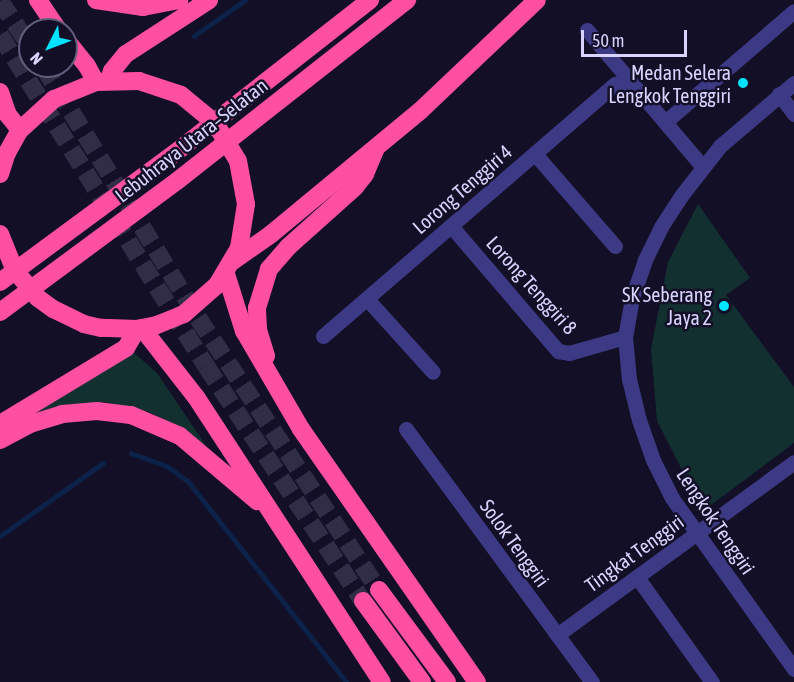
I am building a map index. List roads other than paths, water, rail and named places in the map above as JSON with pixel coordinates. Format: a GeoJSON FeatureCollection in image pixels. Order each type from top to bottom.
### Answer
{"type":"FeatureCollection","features":[{"type":"Feature","properties":{"kind":"highway"},"geometry":{"type":"LineString","coordinates":[[38,0],[50,18]]}},
{"type":"Feature","properties":{"kind":"highway"},"geometry":{"type":"LineString","coordinates":[[96,0],[143,8],[179,0]]}},
{"type":"Feature","properties":{"kind":"highway"},"geometry":{"type":"LineString","coordinates":[[103,81],[126,54],[209,0]]}},
{"type":"Feature","properties":{"kind":"highway","name":"Lebuhraya Utara–Selatan"},"geometry":{"type":"LineString","coordinates":[[0,282],[175,153],[370,0]]}},
{"type":"Feature","properties":{"kind":"highway","name":"Lebuhraya Utara–Selatan"},"geometry":{"type":"LineString","coordinates":[[0,312],[177,181],[407,0]]}},
{"type":"Feature","properties":{"kind":"highway"},"geometry":{"type":"LineString","coordinates":[[0,234],[15,271],[32,292],[52,309],[84,324],[101,328],[139,329],[184,314],[207,296],[230,267],[420,111],[537,0]]}},
{"type":"Feature","properties":{"kind":"highway"},"geometry":{"type":"LineString","coordinates":[[78,55],[103,81]]}},
{"type":"Feature","properties":{"kind":"highway"},"geometry":{"type":"LineString","coordinates":[[12,135],[54,99],[103,81],[139,81],[167,89],[199,108],[224,135],[242,175],[246,204],[243,233],[230,267],[244,331],[301,429],[477,682]]}},
{"type":"Feature","properties":{"kind":"highway"},"geometry":{"type":"LineString","coordinates":[[0,92],[12,135],[0,174]]}},
{"type":"Feature","properties":{"kind":"highway"},"geometry":{"type":"LineString","coordinates":[[275,382],[258,328],[257,308],[263,281],[275,260],[360,181],[377,146]]}},
{"type":"Feature","properties":{"kind":"highway"},"geometry":{"type":"LineString","coordinates":[[0,424],[126,348],[139,329]]}},
{"type":"Feature","properties":{"kind":"highway"},"geometry":{"type":"LineString","coordinates":[[139,329],[196,397],[382,682]]}},
{"type":"Feature","properties":{"kind":"highway"},"geometry":{"type":"LineString","coordinates":[[0,440],[30,424],[62,414],[97,411],[131,415],[180,436],[274,516]]}},
{"type":"Feature","properties":{"kind":"highway"},"geometry":{"type":"LineString","coordinates":[[379,590],[447,682]]}},
{"type":"Feature","properties":{"kind":"highway"},"geometry":{"type":"LineString","coordinates":[[363,601],[422,682]]}},
{"type":"Feature","properties":{"kind":"street"},"geometry":{"type":"LineString","coordinates":[[665,123],[794,11]]}},
{"type":"Feature","properties":{"kind":"street"},"geometry":{"type":"LineString","coordinates":[[587,30],[702,166]]}},
{"type":"Feature","properties":{"kind":"street","name":"Lorong Tenggiri 4"},"geometry":{"type":"LineString","coordinates":[[323,336],[615,84],[631,82]]}},
{"type":"Feature","properties":{"kind":"street","name":"Lengkok Tenggiri"},"geometry":{"type":"LineString","coordinates":[[794,83],[720,146],[702,166],[661,227],[645,260],[629,308],[625,337],[629,379],[639,420],[649,450],[672,498],[794,669]]}},
{"type":"Feature","properties":{"kind":"street"},"geometry":{"type":"LineString","coordinates":[[779,94],[794,114]]}},
{"type":"Feature","properties":{"kind":"street"},"geometry":{"type":"LineString","coordinates":[[535,154],[615,246]]}},
{"type":"Feature","properties":{"kind":"street","name":"Lorong Tenggiri 8"},"geometry":{"type":"LineString","coordinates":[[451,226],[558,351],[569,353],[625,337]]}},
{"type":"Feature","properties":{"kind":"street"},"geometry":{"type":"LineString","coordinates":[[367,299],[433,372]]}},
{"type":"Feature","properties":{"kind":"street","name":"Solok Tenggiri"},"geometry":{"type":"LineString","coordinates":[[406,429],[592,682]]}},
{"type":"Feature","properties":{"kind":"street","name":"Tingkat Tenggiri"},"geometry":{"type":"LineString","coordinates":[[558,635],[794,462]]}},
{"type":"Feature","properties":{"kind":"street"},"geometry":{"type":"LineString","coordinates":[[637,577],[712,682]]}},
{"type":"Feature","properties":{"kind":"waterway"},"geometry":{"type":"LineString","coordinates":[[194,36],[245,0]]}},
{"type":"Feature","properties":{"kind":"waterway"},"geometry":{"type":"LineString","coordinates":[[131,453],[167,466],[188,481],[347,682]]}},
{"type":"Feature","properties":{"kind":"waterway"},"geometry":{"type":"LineString","coordinates":[[0,536],[103,463]]}},
{"type":"Feature","properties":{"kind":"tunnel"},"geometry":{"type":"LineString","coordinates":[[0,1],[18,28]]}},
{"type":"Feature","properties":{"kind":"tunnel"},"geometry":{"type":"LineString","coordinates":[[0,35],[206,366],[363,601]]}},
{"type":"Feature","properties":{"kind":"tunnel"},"geometry":{"type":"LineString","coordinates":[[50,78],[198,318],[379,590]]}},
{"type":"Feature","properties":{"kind":"place","name":"Medan Selera Lengkok Tenggiri"},"geometry":{"type":"Point","coordinates":[743,83]}},
{"type":"Feature","properties":{"kind":"place","name":"SK Seberang Jaya 2"},"geometry":{"type":"Point","coordinates":[724,306]}}]}
